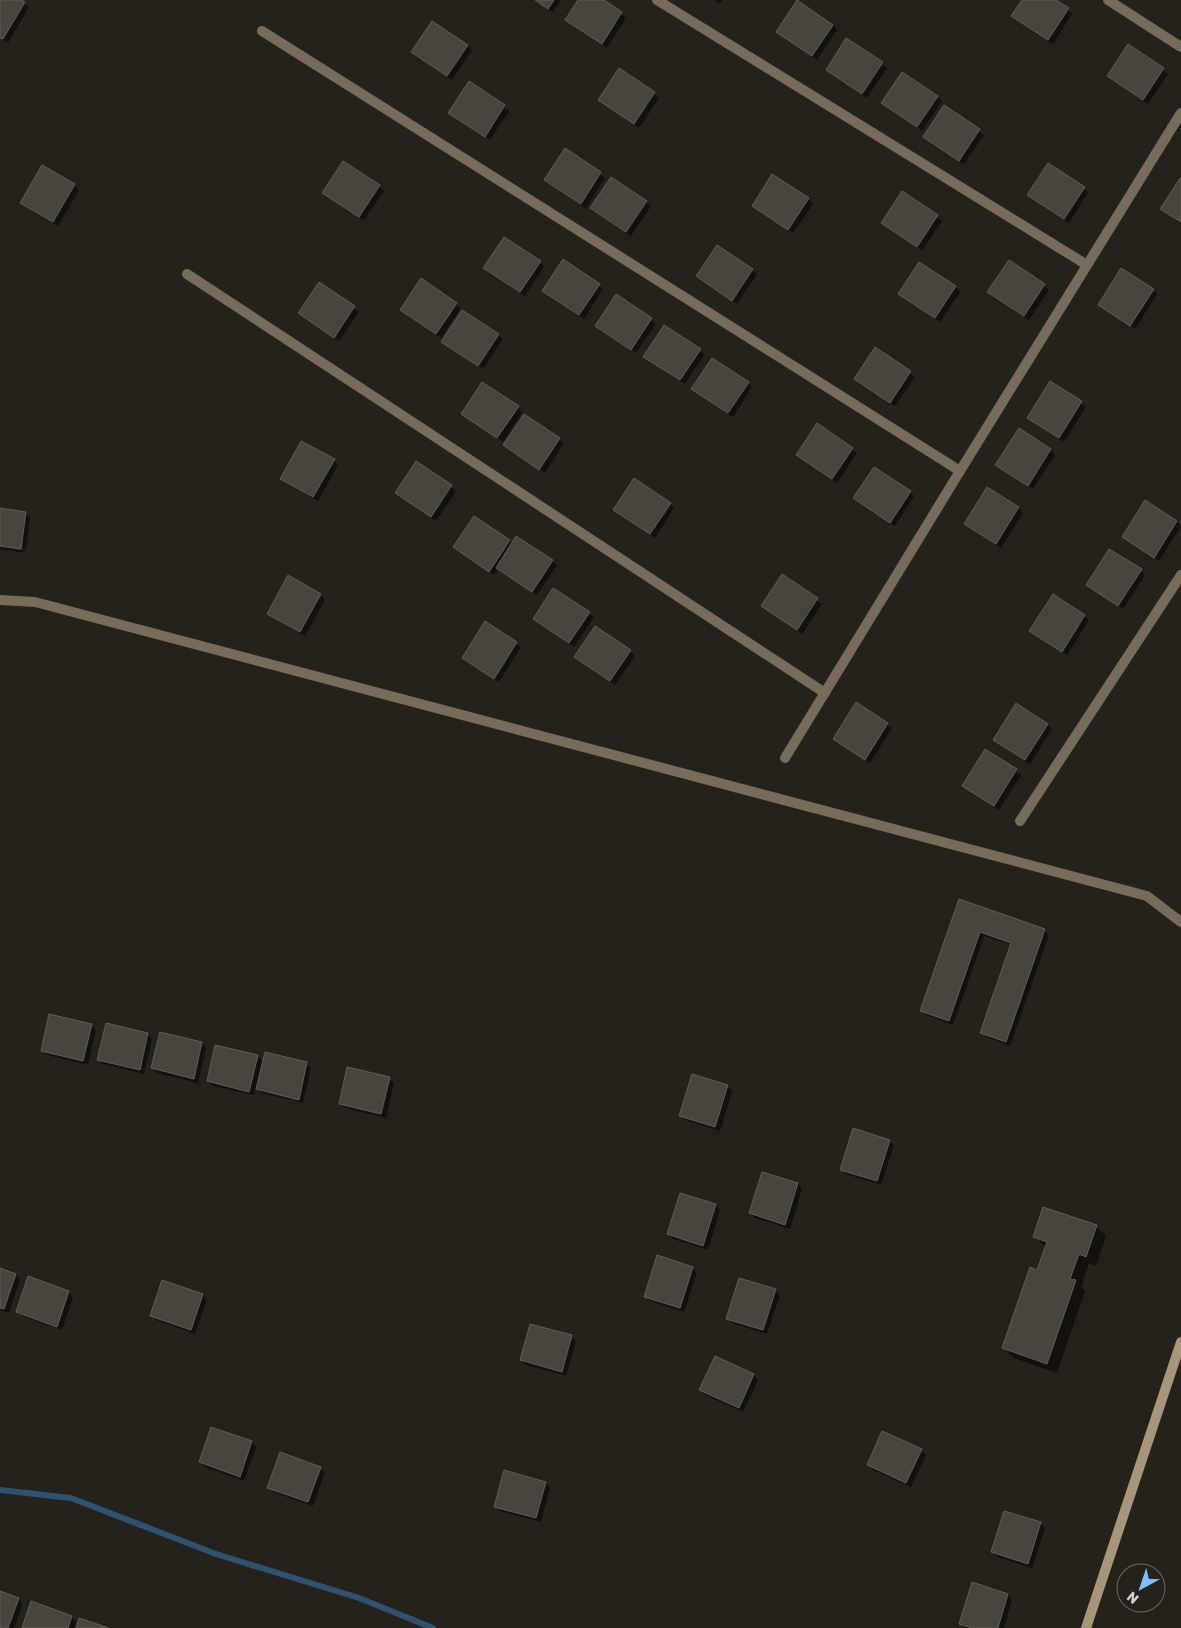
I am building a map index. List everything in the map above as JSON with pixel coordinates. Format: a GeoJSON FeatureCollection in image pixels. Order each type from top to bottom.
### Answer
{"type":"FeatureCollection","features":[{"type":"Feature","properties":{"kind":"street"},"geometry":{"type":"LineString","coordinates":[[657,0],[1087,265]]}},
{"type":"Feature","properties":{"kind":"street"},"geometry":{"type":"LineString","coordinates":[[1108,0],[1181,47]]}},
{"type":"Feature","properties":{"kind":"street"},"geometry":{"type":"LineString","coordinates":[[262,31],[960,471]]}},
{"type":"Feature","properties":{"kind":"street"},"geometry":{"type":"LineString","coordinates":[[785,758],[1181,113]]}},
{"type":"Feature","properties":{"kind":"street"},"geometry":{"type":"LineString","coordinates":[[187,274],[825,693]]}},
{"type":"Feature","properties":{"kind":"street"},"geometry":{"type":"LineString","coordinates":[[1020,821],[1181,574]]}},
{"type":"Feature","properties":{"kind":"street"},"geometry":{"type":"LineString","coordinates":[[0,600],[35,602],[1147,896],[1181,922]]}},
{"type":"Feature","properties":{"kind":"street"},"geometry":{"type":"LineString","coordinates":[[1086,1628],[1181,1342]]}},
{"type":"Feature","properties":{"kind":"building"},"geometry":{"type":"Polygon","coordinates":[[[0,0],[22,0],[25,2],[3,39],[0,38],[0,0]]]}},
{"type":"Feature","properties":{"kind":"building"},"geometry":{"type":"Polygon","coordinates":[[[535,0],[554,0],[548,9],[535,0]]]}},
{"type":"Feature","properties":{"kind":"building"},"geometry":{"type":"Polygon","coordinates":[[[578,0],[604,0],[622,12],[602,44],[565,20],[578,0]]]}},
{"type":"Feature","properties":{"kind":"building"},"geometry":{"type":"Polygon","coordinates":[[[797,0],[833,25],[812,56],[776,32],[797,0]]]}},
{"type":"Feature","properties":{"kind":"building"},"geometry":{"type":"Polygon","coordinates":[[[1022,0],[1056,0],[1069,8],[1048,40],[1011,16],[1022,0]]]}},
{"type":"Feature","properties":{"kind":"building"},"geometry":{"type":"Polygon","coordinates":[[[432,21],[468,45],[447,76],[411,52],[432,21]]]}},
{"type":"Feature","properties":{"kind":"building"},"geometry":{"type":"Polygon","coordinates":[[[846,38],[883,62],[862,94],[826,70],[846,38]]]}},
{"type":"Feature","properties":{"kind":"building"},"geometry":{"type":"Polygon","coordinates":[[[1128,44],[1164,68],[1143,100],[1107,76],[1128,44]]]}},
{"type":"Feature","properties":{"kind":"building"},"geometry":{"type":"Polygon","coordinates":[[[619,68],[655,92],[634,124],[598,100],[619,68]]]}},
{"type":"Feature","properties":{"kind":"building"},"geometry":{"type":"Polygon","coordinates":[[[902,72],[938,96],[917,127],[881,103],[902,72]]]}},
{"type":"Feature","properties":{"kind":"building"},"geometry":{"type":"Polygon","coordinates":[[[469,81],[505,105],[485,137],[448,113],[469,81]]]}},
{"type":"Feature","properties":{"kind":"building"},"geometry":{"type":"Polygon","coordinates":[[[944,105],[980,129],[959,161],[923,137],[944,105]]]}},
{"type":"Feature","properties":{"kind":"building"},"geometry":{"type":"Polygon","coordinates":[[[565,148],[601,172],[581,204],[544,180],[565,148]]]}},
{"type":"Feature","properties":{"kind":"building"},"geometry":{"type":"Polygon","coordinates":[[[343,161],[380,185],[359,217],[322,193],[343,161]]]}},
{"type":"Feature","properties":{"kind":"building"},"geometry":{"type":"Polygon","coordinates":[[[1048,163],[1085,187],[1064,219],[1027,195],[1048,163]]]}},
{"type":"Feature","properties":{"kind":"building"},"geometry":{"type":"Polygon","coordinates":[[[42,165],[75,184],[53,222],[20,203],[42,165]]]}},
{"type":"Feature","properties":{"kind":"building"},"geometry":{"type":"Polygon","coordinates":[[[772,174],[809,198],[788,230],[752,206],[772,174]]]}},
{"type":"Feature","properties":{"kind":"building"},"geometry":{"type":"Polygon","coordinates":[[[611,177],[647,201],[626,232],[590,208],[611,177]]]}},
{"type":"Feature","properties":{"kind":"building"},"geometry":{"type":"Polygon","coordinates":[[[1181,177],[1181,222],[1160,209],[1181,177]]]}},
{"type":"Feature","properties":{"kind":"building"},"geometry":{"type":"Polygon","coordinates":[[[902,191],[938,215],[917,247],[881,223],[902,191]]]}},
{"type":"Feature","properties":{"kind":"building"},"geometry":{"type":"Polygon","coordinates":[[[504,237],[541,261],[520,292],[483,268],[504,237]]]}},
{"type":"Feature","properties":{"kind":"building"},"geometry":{"type":"Polygon","coordinates":[[[717,245],[753,269],[732,301],[696,276],[717,245]]]}},
{"type":"Feature","properties":{"kind":"building"},"geometry":{"type":"Polygon","coordinates":[[[563,259],[600,284],[579,315],[542,291],[563,259]]]}},
{"type":"Feature","properties":{"kind":"building"},"geometry":{"type":"Polygon","coordinates":[[[1009,260],[1045,284],[1024,316],[987,292],[1009,260]]]}},
{"type":"Feature","properties":{"kind":"building"},"geometry":{"type":"Polygon","coordinates":[[[919,262],[956,286],[935,318],[898,294],[919,262]]]}},
{"type":"Feature","properties":{"kind":"building"},"geometry":{"type":"Polygon","coordinates":[[[1121,268],[1154,289],[1130,326],[1098,305],[1121,268]]]}},
{"type":"Feature","properties":{"kind":"building"},"geometry":{"type":"Polygon","coordinates":[[[421,278],[457,303],[436,334],[400,310],[421,278]]]}},
{"type":"Feature","properties":{"kind":"building"},"geometry":{"type":"Polygon","coordinates":[[[319,282],[355,306],[334,338],[298,313],[319,282]]]}},
{"type":"Feature","properties":{"kind":"building"},"geometry":{"type":"Polygon","coordinates":[[[616,294],[652,318],[631,350],[595,326],[616,294]]]}},
{"type":"Feature","properties":{"kind":"building"},"geometry":{"type":"Polygon","coordinates":[[[462,310],[499,334],[478,366],[441,342],[462,310]]]}},
{"type":"Feature","properties":{"kind":"building"},"geometry":{"type":"Polygon","coordinates":[[[664,325],[701,349],[680,380],[643,357],[664,325]]]}},
{"type":"Feature","properties":{"kind":"building"},"geometry":{"type":"Polygon","coordinates":[[[875,347],[911,371],[890,403],[854,379],[875,347]]]}},
{"type":"Feature","properties":{"kind":"building"},"geometry":{"type":"Polygon","coordinates":[[[712,358],[749,382],[728,413],[691,389],[712,358]]]}},
{"type":"Feature","properties":{"kind":"building"},"geometry":{"type":"Polygon","coordinates":[[[1050,381],[1082,401],[1059,438],[1027,418],[1050,381]]]}},
{"type":"Feature","properties":{"kind":"building"},"geometry":{"type":"Polygon","coordinates":[[[482,382],[519,406],[497,438],[461,414],[482,382]]]}},
{"type":"Feature","properties":{"kind":"building"},"geometry":{"type":"Polygon","coordinates":[[[524,414],[560,438],[539,470],[503,445],[524,414]]]}},
{"type":"Feature","properties":{"kind":"building"},"geometry":{"type":"Polygon","coordinates":[[[817,423],[853,448],[832,479],[796,455],[817,423]]]}},
{"type":"Feature","properties":{"kind":"building"},"geometry":{"type":"Polygon","coordinates":[[[1019,428],[1051,449],[1028,486],[995,465],[1019,428]]]}},
{"type":"Feature","properties":{"kind":"building"},"geometry":{"type":"Polygon","coordinates":[[[301,441],[335,459],[313,497],[280,479],[301,441]]]}},
{"type":"Feature","properties":{"kind":"building"},"geometry":{"type":"Polygon","coordinates":[[[416,461],[452,485],[431,517],[395,493],[416,461]]]}},
{"type":"Feature","properties":{"kind":"building"},"geometry":{"type":"Polygon","coordinates":[[[874,467],[911,491],[890,523],[853,498],[874,467]]]}},
{"type":"Feature","properties":{"kind":"building"},"geometry":{"type":"Polygon","coordinates":[[[634,478],[671,503],[650,534],[613,510],[634,478]]]}},
{"type":"Feature","properties":{"kind":"building"},"geometry":{"type":"Polygon","coordinates":[[[987,487],[1019,507],[996,544],[964,524],[987,487]]]}},
{"type":"Feature","properties":{"kind":"building"},"geometry":{"type":"Polygon","coordinates":[[[1145,500],[1177,521],[1154,558],[1122,537],[1145,500]]]}},
{"type":"Feature","properties":{"kind":"building"},"geometry":{"type":"Polygon","coordinates":[[[0,508],[26,512],[21,549],[0,546],[0,508]]]}},
{"type":"Feature","properties":{"kind":"building"},"geometry":{"type":"Polygon","coordinates":[[[474,516],[510,540],[489,572],[453,547],[474,516]]]}},
{"type":"Feature","properties":{"kind":"building"},"geometry":{"type":"Polygon","coordinates":[[[516,536],[553,560],[532,592],[496,568],[516,536]]]}},
{"type":"Feature","properties":{"kind":"building"},"geometry":{"type":"Polygon","coordinates":[[[1109,549],[1142,569],[1118,606],[1086,585],[1109,549]]]}},
{"type":"Feature","properties":{"kind":"building"},"geometry":{"type":"Polygon","coordinates":[[[782,574],[818,598],[797,630],[761,606],[782,574]]]}},
{"type":"Feature","properties":{"kind":"building"},"geometry":{"type":"Polygon","coordinates":[[[288,575],[321,594],[300,632],[267,614],[288,575]]]}},
{"type":"Feature","properties":{"kind":"building"},"geometry":{"type":"Polygon","coordinates":[[[553,588],[590,612],[569,643],[533,619],[553,588]]]}},
{"type":"Feature","properties":{"kind":"building"},"geometry":{"type":"Polygon","coordinates":[[[1053,594],[1085,615],[1062,652],[1029,631],[1053,594]]]}},
{"type":"Feature","properties":{"kind":"building"},"geometry":{"type":"Polygon","coordinates":[[[485,621],[517,642],[494,679],[462,658],[485,621]]]}},
{"type":"Feature","properties":{"kind":"building"},"geometry":{"type":"Polygon","coordinates":[[[595,626],[631,650],[610,681],[574,657],[595,626]]]}},
{"type":"Feature","properties":{"kind":"building"},"geometry":{"type":"Polygon","coordinates":[[[856,702],[888,723],[865,760],[833,739],[856,702]]]}},
{"type":"Feature","properties":{"kind":"building"},"geometry":{"type":"Polygon","coordinates":[[[1016,703],[1048,724],[1025,760],[993,740],[1016,703]]]}},
{"type":"Feature","properties":{"kind":"building"},"geometry":{"type":"Polygon","coordinates":[[[985,749],[1017,769],[994,806],[962,786],[985,749]]]}},
{"type":"Feature","properties":{"kind":"building"},"geometry":{"type":"Polygon","coordinates":[[[959,899],[1045,929],[1006,1042],[980,1033],[1011,943],[980,932],[949,1021],[920,1011],[959,899]]]}},
{"type":"Feature","properties":{"kind":"building"},"geometry":{"type":"Polygon","coordinates":[[[49,1014],[92,1024],[83,1061],[41,1051],[49,1014]]]}},
{"type":"Feature","properties":{"kind":"building"},"geometry":{"type":"Polygon","coordinates":[[[106,1023],[148,1033],[140,1070],[97,1060],[106,1023]]]}},
{"type":"Feature","properties":{"kind":"building"},"geometry":{"type":"Polygon","coordinates":[[[160,1032],[202,1042],[194,1079],[151,1068],[160,1032]]]}},
{"type":"Feature","properties":{"kind":"building"},"geometry":{"type":"Polygon","coordinates":[[[215,1045],[258,1055],[249,1092],[207,1081],[215,1045]]]}},
{"type":"Feature","properties":{"kind":"building"},"geometry":{"type":"Polygon","coordinates":[[[265,1052],[307,1062],[299,1100],[256,1089],[265,1052]]]}},
{"type":"Feature","properties":{"kind":"building"},"geometry":{"type":"Polygon","coordinates":[[[347,1067],[390,1077],[381,1114],[339,1104],[347,1067]]]}},
{"type":"Feature","properties":{"kind":"building"},"geometry":{"type":"Polygon","coordinates":[[[692,1074],[728,1085],[715,1127],[679,1116],[692,1074]]]}},
{"type":"Feature","properties":{"kind":"building"},"geometry":{"type":"Polygon","coordinates":[[[853,1128],[890,1140],[877,1181],[840,1170],[853,1128]]]}},
{"type":"Feature","properties":{"kind":"building"},"geometry":{"type":"Polygon","coordinates":[[[762,1172],[798,1183],[785,1225],[749,1213],[762,1172]]]}},
{"type":"Feature","properties":{"kind":"building"},"geometry":{"type":"Polygon","coordinates":[[[680,1193],[716,1204],[703,1246],[667,1234],[680,1193]]]}},
{"type":"Feature","properties":{"kind":"building"},"geometry":{"type":"Polygon","coordinates":[[[1043,1207],[1097,1225],[1086,1257],[1079,1254],[1070,1279],[1076,1280],[1047,1364],[1002,1348],[1030,1267],[1037,1270],[1047,1242],[1033,1237],[1043,1207]]]}},
{"type":"Feature","properties":{"kind":"building"},"geometry":{"type":"Polygon","coordinates":[[[657,1255],[693,1267],[680,1308],[644,1297],[657,1255]]]}},
{"type":"Feature","properties":{"kind":"building"},"geometry":{"type":"Polygon","coordinates":[[[0,1268],[16,1274],[4,1309],[0,1308],[0,1268]]]}},
{"type":"Feature","properties":{"kind":"building"},"geometry":{"type":"Polygon","coordinates":[[[28,1276],[69,1291],[57,1327],[16,1312],[28,1276]]]}},
{"type":"Feature","properties":{"kind":"building"},"geometry":{"type":"Polygon","coordinates":[[[739,1278],[776,1289],[763,1330],[726,1319],[739,1278]]]}},
{"type":"Feature","properties":{"kind":"building"},"geometry":{"type":"Polygon","coordinates":[[[162,1280],[203,1294],[191,1330],[150,1316],[162,1280]]]}},
{"type":"Feature","properties":{"kind":"building"},"geometry":{"type":"Polygon","coordinates":[[[530,1324],[572,1335],[562,1372],[520,1360],[530,1324]]]}},
{"type":"Feature","properties":{"kind":"building"},"geometry":{"type":"Polygon","coordinates":[[[715,1356],[754,1374],[739,1408],[699,1390],[715,1356]]]}},
{"type":"Feature","properties":{"kind":"building"},"geometry":{"type":"Polygon","coordinates":[[[211,1427],[252,1441],[240,1477],[199,1462],[211,1427]]]}},
{"type":"Feature","properties":{"kind":"building"},"geometry":{"type":"Polygon","coordinates":[[[882,1431],[922,1449],[906,1483],[867,1465],[882,1431]]]}},
{"type":"Feature","properties":{"kind":"building"},"geometry":{"type":"Polygon","coordinates":[[[280,1452],[321,1467],[308,1502],[267,1488],[280,1452]]]}},
{"type":"Feature","properties":{"kind":"building"},"geometry":{"type":"Polygon","coordinates":[[[504,1470],[546,1482],[536,1518],[494,1507],[504,1470]]]}},
{"type":"Feature","properties":{"kind":"building"},"geometry":{"type":"Polygon","coordinates":[[[1004,1511],[1041,1522],[1028,1564],[991,1552],[1004,1511]]]}},
{"type":"Feature","properties":{"kind":"building"},"geometry":{"type":"Polygon","coordinates":[[[972,1582],[1008,1594],[998,1628],[972,1628],[959,1624],[972,1582]]]}},
{"type":"Feature","properties":{"kind":"building"},"geometry":{"type":"Polygon","coordinates":[[[0,1591],[19,1598],[8,1628],[0,1628],[0,1591]]]}},
{"type":"Feature","properties":{"kind":"building"},"geometry":{"type":"Polygon","coordinates":[[[31,1601],[72,1616],[68,1628],[22,1628],[31,1601]]]}},
{"type":"Feature","properties":{"kind":"building"},"geometry":{"type":"Polygon","coordinates":[[[79,1618],[109,1628],[76,1628],[79,1618]]]}},
{"type":"Feature","properties":{"kind":"waterway"},"geometry":{"type":"LineString","coordinates":[[0,1490],[71,1498],[216,1554],[359,1598],[433,1628]]}}]}
